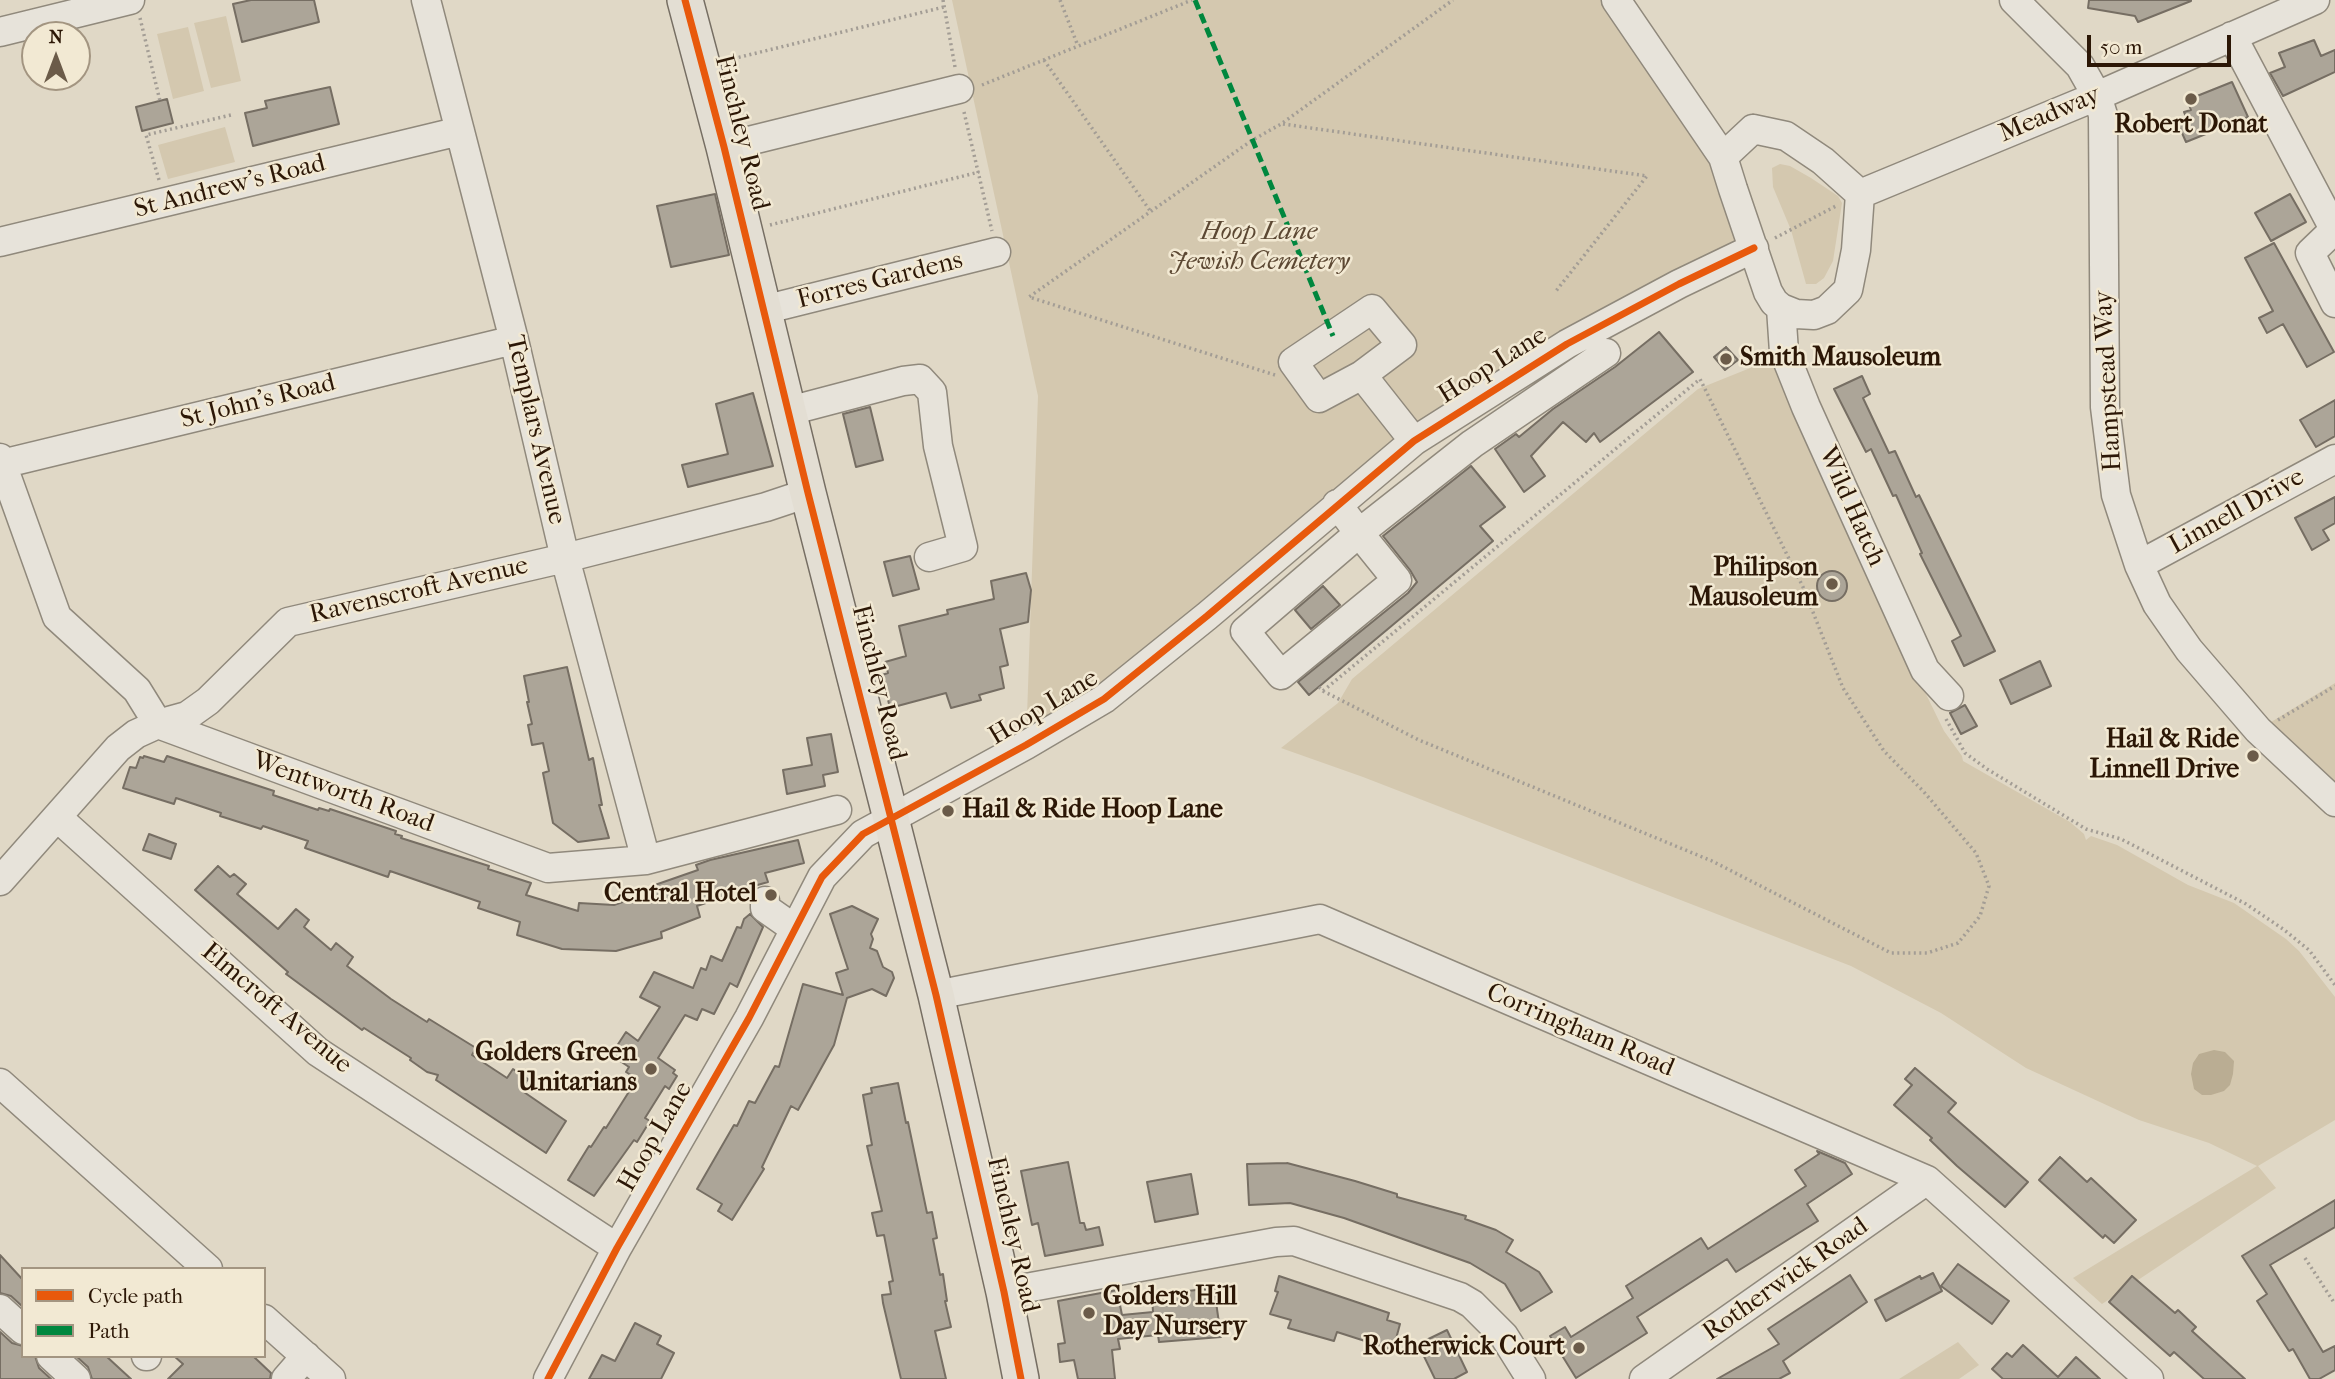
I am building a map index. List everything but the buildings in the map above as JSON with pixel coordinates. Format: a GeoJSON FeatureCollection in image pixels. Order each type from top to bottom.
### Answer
{"type":"FeatureCollection","features":[{"type":"Feature","properties":{"kind":"main road","name":"Finchley Road"},"geometry":{"type":"LineString","coordinates":[[684,0],[724,147],[808,493],[936,995],[1004,1292],[1021,1379]]}},
{"type":"Feature","properties":{"kind":"street","name":"Templars Avenue"},"geometry":{"type":"LineString","coordinates":[[426,0],[514,341],[565,558],[646,860]]}},
{"type":"Feature","properties":{"kind":"street"},"geometry":{"type":"LineString","coordinates":[[1616,0],[1723,156],[1768,292],[1781,308],[1805,316],[1827,310],[1848,290],[1856,250],[1860,194],[1823,161],[1786,136],[1754,129],[1723,156]]}},
{"type":"Feature","properties":{"kind":"street","name":"Hampstead Way"},"geometry":{"type":"LineString","coordinates":[[2014,0],[2080,66],[2097,96],[2103,115],[2105,407],[2116,495],[2139,565],[2157,604],[2189,650],[2258,730],[2335,802]]}},
{"type":"Feature","properties":{"kind":"street","name":"Meadway"},"geometry":{"type":"LineString","coordinates":[[1860,194],[2097,96],[2315,0]]}},
{"type":"Feature","properties":{"kind":"street"},"geometry":{"type":"LineString","coordinates":[[0,33],[134,7]]}},
{"type":"Feature","properties":{"kind":"street"},"geometry":{"type":"LineString","coordinates":[[2232,36],[2335,229],[2311,253],[2335,303]]}},
{"type":"Feature","properties":{"kind":"street"},"geometry":{"type":"LineString","coordinates":[[724,147],[969,88]]}},
{"type":"Feature","properties":{"kind":"street","name":"St Andrew's Road"},"geometry":{"type":"LineString","coordinates":[[0,243],[460,131]]}},
{"type":"Feature","properties":{"kind":"street","name":"Hoop Lane"},"geometry":{"type":"LineString","coordinates":[[548,1379],[617,1248],[749,1018],[822,877],[863,834],[1104,699],[1414,441],[1567,344],[1679,284],[1754,248]]}},
{"type":"Feature","properties":{"kind":"street","name":"Forres Gardens"},"geometry":{"type":"LineString","coordinates":[[763,310],[996,252]]}},
{"type":"Feature","properties":{"kind":"street","name":"Wild Hatch"},"geometry":{"type":"LineString","coordinates":[[1781,308],[1784,352],[1806,407],[1925,670],[1948,696]]}},
{"type":"Feature","properties":{"kind":"street"},"geometry":{"type":"LineString","coordinates":[[1372,309],[1402,345],[1362,375],[1319,398],[1293,362],[1372,309]]}},
{"type":"Feature","properties":{"kind":"street","name":"St John's Road"},"geometry":{"type":"LineString","coordinates":[[1,461],[514,341]]}},
{"type":"Feature","properties":{"kind":"street"},"geometry":{"type":"LineString","coordinates":[[1337,504],[1359,533],[1397,580],[1281,675],[1245,631],[1359,533],[1472,444],[1606,353]]}},
{"type":"Feature","properties":{"kind":"street"},"geometry":{"type":"LineString","coordinates":[[1362,375],[1414,441]]}},
{"type":"Feature","properties":{"kind":"street"},"geometry":{"type":"LineString","coordinates":[[789,411],[920,379],[932,392],[938,446],[963,547],[929,557]]}},
{"type":"Feature","properties":{"kind":"street","name":"Linnell Drive"},"geometry":{"type":"LineString","coordinates":[[2139,565],[2335,459]]}},
{"type":"Feature","properties":{"kind":"street"},"geometry":{"type":"LineString","coordinates":[[1,461],[57,617],[137,690],[158,724]]}},
{"type":"Feature","properties":{"kind":"street","name":"Ravenscroft Avenue"},"geometry":{"type":"LineString","coordinates":[[0,881],[118,748],[136,734],[158,724],[187,716],[208,701],[288,622],[565,558],[766,507],[808,493]]}},
{"type":"Feature","properties":{"kind":"street","name":"Wentworth Road"},"geometry":{"type":"LineString","coordinates":[[158,724],[548,868],[646,860],[837,810]]}},
{"type":"Feature","properties":{"kind":"street","name":"Elmcroft Avenue"},"geometry":{"type":"LineString","coordinates":[[57,817],[318,1052],[617,1248]]}},
{"type":"Feature","properties":{"kind":"street"},"geometry":{"type":"LineString","coordinates":[[765,901],[765,908],[795,929]]}},
{"type":"Feature","properties":{"kind":"street","name":"Corringham Road"},"geometry":{"type":"LineString","coordinates":[[936,995],[1320,919],[1927,1180],[2149,1379]]}},
{"type":"Feature","properties":{"kind":"street"},"geometry":{"type":"LineString","coordinates":[[0,1083],[206,1267]]}},
{"type":"Feature","properties":{"kind":"street","name":"Rotherwick Road"},"geometry":{"type":"LineString","coordinates":[[1644,1379],[1927,1180]]}},
{"type":"Feature","properties":{"kind":"street"},"geometry":{"type":"LineString","coordinates":[[1004,1292],[1276,1242],[1294,1241],[1472,1304],[1504,1336],[1531,1379]]}},
{"type":"Feature","properties":{"kind":"street"},"geometry":{"type":"LineString","coordinates":[[0,1309],[21,1328]]}},
{"type":"Feature","properties":{"kind":"street"},"geometry":{"type":"LineString","coordinates":[[266,1321],[331,1379]]}},
{"type":"Feature","properties":{"kind":"street"},"geometry":{"type":"LineString","coordinates":[[286,1379],[306,1356]]}},
{"type":"Feature","properties":{"kind":"street"},"geometry":{"type":"LineString","coordinates":[[53,1358],[76,1379]]}},
{"type":"Feature","properties":{"kind":"path"},"geometry":{"type":"LineString","coordinates":[[943,0],[969,88],[979,172],[996,252]]}},
{"type":"Feature","properties":{"kind":"path"},"geometry":{"type":"LineString","coordinates":[[1060,0],[1078,46]]}},
{"type":"Feature","properties":{"kind":"path"},"geometry":{"type":"LineString","coordinates":[[969,88],[1192,0]]}},
{"type":"Feature","properties":{"kind":"path"},"geometry":{"type":"LineString","coordinates":[[1311,387],[1030,297],[1251,141],[1281,124],[1453,0]]}},
{"type":"Feature","properties":{"kind":"path"},"geometry":{"type":"LineString","coordinates":[[134,7],[160,101]]}},
{"type":"Feature","properties":{"kind":"path"},"geometry":{"type":"LineString","coordinates":[[702,66],[944,7]]}},
{"type":"Feature","properties":{"kind":"path"},"geometry":{"type":"LineString","coordinates":[[1044,60],[1151,212]]}},
{"type":"Feature","properties":{"kind":"path"},"geometry":{"type":"LineString","coordinates":[[165,202],[146,135],[231,115]]}},
{"type":"Feature","properties":{"kind":"path"},"geometry":{"type":"LineString","coordinates":[[1281,124],[1647,176],[1556,291]]}},
{"type":"Feature","properties":{"kind":"path"},"geometry":{"type":"LineString","coordinates":[[744,231],[979,172]]}},
{"type":"Feature","properties":{"kind":"path"},"geometry":{"type":"LineString","coordinates":[[1787,233],[1860,194]]}},
{"type":"Feature","properties":{"kind":"path"},"geometry":{"type":"LineString","coordinates":[[1319,687],[1323,691],[1419,740],[1712,861],[1891,953],[1927,953],[1958,943],[1980,916],[1989,886],[1976,853],[1924,792],[1884,751],[1843,688],[1803,587],[1700,379],[1323,691]]}},
{"type":"Feature","properties":{"kind":"path"},"geometry":{"type":"LineString","coordinates":[[2258,730],[2335,686]]}},
{"type":"Feature","properties":{"kind":"path"},"geometry":{"type":"LineString","coordinates":[[1948,696],[1944,714],[1965,753],[2086,829],[2121,839],[2246,904],[2308,950],[2335,985]]}},
{"type":"Feature","properties":{"kind":"path"},"geometry":{"type":"LineString","coordinates":[[2305,1258],[2335,1304]]}},
{"type":"Feature","properties":{"kind":"green space","name":"Hoop Lane Jewish Cemetery"},"geometry":{"type":"Polygon","coordinates":[[[952,0],[1609,0],[1723,157],[1754,248],[1567,344],[1026,745],[1038,396],[952,0]]]}},
{"type":"Feature","properties":{"kind":"green space"},"geometry":{"type":"Polygon","coordinates":[[[226,16],[241,81],[211,88],[194,23],[226,16]]]}},
{"type":"Feature","properties":{"kind":"green space"},"geometry":{"type":"Polygon","coordinates":[[[188,27],[204,91],[173,99],[157,34],[188,27]]]}},
{"type":"Feature","properties":{"kind":"green space"},"geometry":{"type":"Polygon","coordinates":[[[225,127],[235,162],[168,179],[158,145],[225,127]]]}},
{"type":"Feature","properties":{"kind":"green space"},"geometry":{"type":"Polygon","coordinates":[[[1780,164],[1790,166],[1811,178],[1838,196],[1842,203],[1833,261],[1824,278],[1816,284],[1806,284],[1791,230],[1773,187],[1772,168],[1780,164]]]}},
{"type":"Feature","properties":{"kind":"green space"},"geometry":{"type":"Polygon","coordinates":[[[1775,358],[1905,651],[1944,731],[1963,761],[2070,822],[2084,834],[2086,840],[2091,836],[2117,845],[2188,885],[2234,903],[2299,951],[2335,997],[2335,1120],[2258,1166],[2276,1188],[2102,1304],[2073,1278],[2257,1166],[2209,1143],[2139,1120],[2026,1068],[1941,1013],[1851,966],[1363,777],[1281,748],[1338,703],[1352,679],[1698,389],[1775,358]]]}},
{"type":"Feature","properties":{"kind":"green space"},"geometry":{"type":"Polygon","coordinates":[[[2335,683],[2335,801],[2258,730],[2335,683]]]}},
{"type":"Feature","properties":{"kind":"green space"},"geometry":{"type":"Polygon","coordinates":[[[1958,1342],[1979,1365],[1959,1379],[1899,1379],[1958,1342]]]}},
{"type":"Feature","properties":{"kind":"shaded area"},"geometry":{"type":"Polygon","coordinates":[[[2214,1050],[2225,1052],[2234,1061],[2233,1074],[2230,1085],[2224,1091],[2202,1095],[2194,1089],[2191,1074],[2193,1063],[2199,1054],[2214,1050]]]}},
{"type":"Feature","properties":{"kind":"marked path"},"geometry":{"type":"LineString","coordinates":[[1195,0],[1333,336]]}},
{"type":"Feature","properties":{"kind":"cycle path"},"geometry":{"type":"LineString","coordinates":[[685,0],[936,995],[1004,1292],[1021,1379]]}},
{"type":"Feature","properties":{"kind":"cycle path"},"geometry":{"type":"LineString","coordinates":[[548,1379],[617,1248],[749,1018],[822,877],[863,834],[1104,699],[1414,441],[1567,344],[1679,284],[1754,248]]}},
{"type":"Feature","properties":{"kind":"place","name":"Robert Donat"},"geometry":{"type":"Point","coordinates":[2191,99]}},
{"type":"Feature","properties":{"kind":"place","name":"Smith Mausoleum"},"geometry":{"type":"Point","coordinates":[1726,359]}},
{"type":"Feature","properties":{"kind":"place","name":"Philipson Mausoleum"},"geometry":{"type":"Point","coordinates":[1832,584]}},
{"type":"Feature","properties":{"kind":"place","name":"Hail & Ride Linnell Drive"},"geometry":{"type":"Point","coordinates":[2253,756]}},
{"type":"Feature","properties":{"kind":"place","name":"Hail & Ride Hoop Lane"},"geometry":{"type":"Point","coordinates":[948,811]}},
{"type":"Feature","properties":{"kind":"place","name":"Central Hotel"},"geometry":{"type":"Point","coordinates":[771,895]}},
{"type":"Feature","properties":{"kind":"place","name":"Golders Green Unitarians"},"geometry":{"type":"Point","coordinates":[651,1069]}},
{"type":"Feature","properties":{"kind":"place","name":"Golders Hill Day Nursery"},"geometry":{"type":"Point","coordinates":[1089,1313]}},
{"type":"Feature","properties":{"kind":"place","name":"Rotherwick Court"},"geometry":{"type":"Point","coordinates":[1579,1348]}}]}
